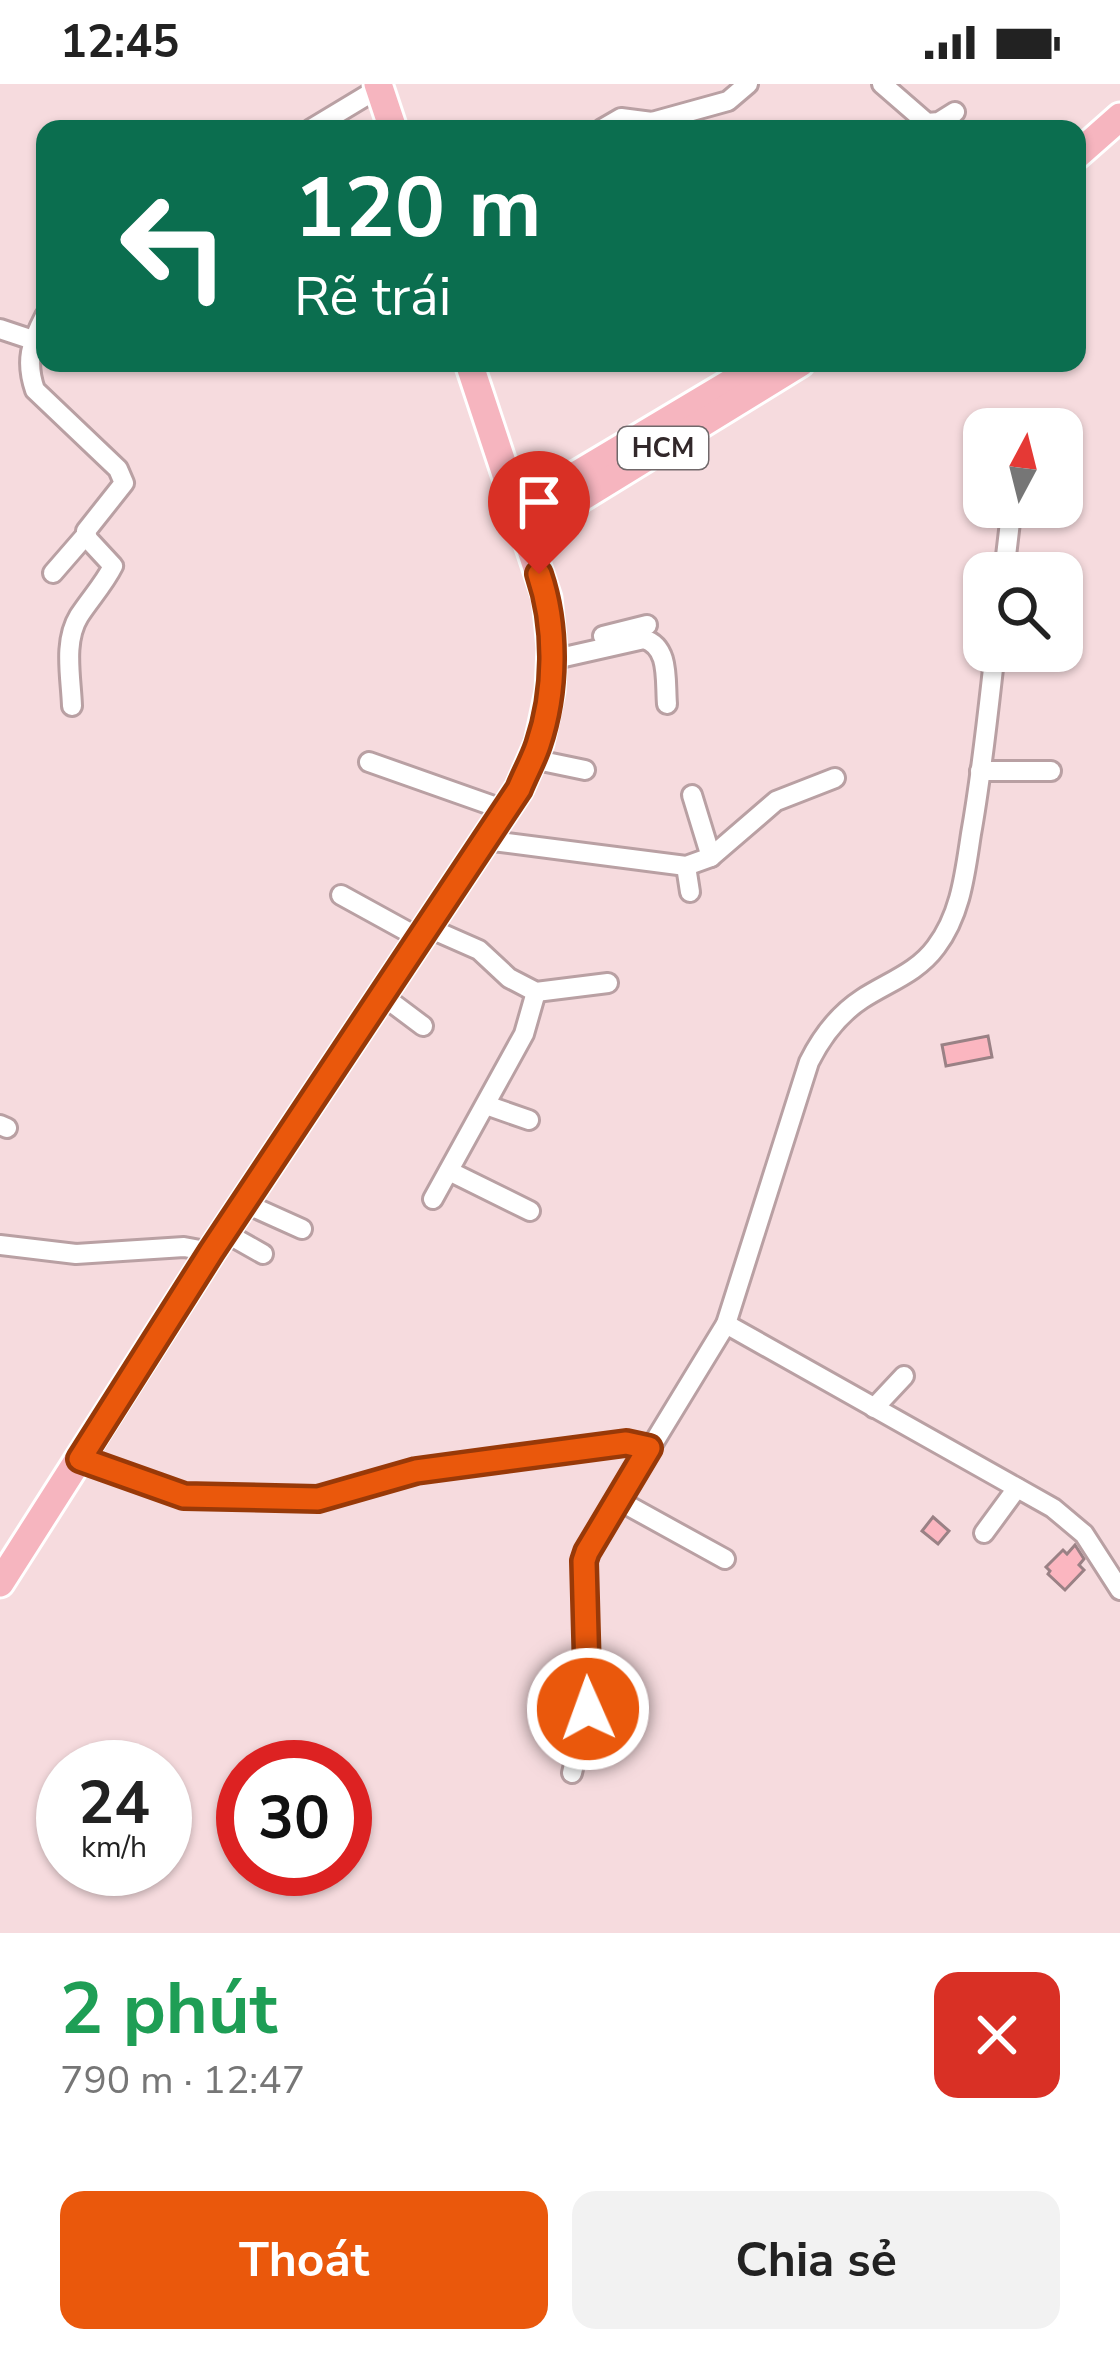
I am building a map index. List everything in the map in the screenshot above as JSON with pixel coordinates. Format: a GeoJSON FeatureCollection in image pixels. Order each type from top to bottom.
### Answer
{"type":"FeatureCollection","features":[{"type":"Feature","properties":{"kind":"highway"},"geometry":{"type":"LineString","coordinates":[[378,86],[390,120]]}},
{"type":"Feature","properties":{"kind":"highway"},"geometry":{"type":"LineString","coordinates":[[1086,147],[1120,118]]}},
{"type":"Feature","properties":{"kind":"highway"},"geometry":{"type":"LineString","coordinates":[[0,1582],[218,1242],[506,810],[539,743],[550,691],[547,598],[472,372]]}},
{"type":"Feature","properties":{"kind":"highway","name":"HCM"},"geometry":{"type":"LineString","coordinates":[[512,496],[578,474],[749,372]]}},
{"type":"Feature","properties":{"kind":"highway","name":"HCM"},"geometry":{"type":"LineString","coordinates":[[525,532],[785,372]]}},
{"type":"Feature","properties":{"kind":"street"},"geometry":{"type":"LineString","coordinates":[[659,120],[728,101],[748,84]]}},
{"type":"Feature","properties":{"kind":"street"},"geometry":{"type":"LineString","coordinates":[[882,84],[924,120]]}},
{"type":"Feature","properties":{"kind":"street"},"geometry":{"type":"LineString","coordinates":[[324,120],[378,86]]}},
{"type":"Feature","properties":{"kind":"street"},"geometry":{"type":"LineString","coordinates":[[942,120],[955,112]]}},
{"type":"Feature","properties":{"kind":"street"},"geometry":{"type":"LineString","coordinates":[[0,329],[33,340]]}},
{"type":"Feature","properties":{"kind":"street"},"geometry":{"type":"LineString","coordinates":[[36,334],[28,357],[35,390],[123,476],[124,483],[53,573]]}},
{"type":"Feature","properties":{"kind":"street"},"geometry":{"type":"LineString","coordinates":[[72,706],[72,632],[113,566],[86,535]]}},
{"type":"Feature","properties":{"kind":"street"},"geometry":{"type":"LineString","coordinates":[[552,654],[647,625]]}},
{"type":"Feature","properties":{"kind":"street"},"geometry":{"type":"LineString","coordinates":[[552,654],[651,640],[663,658],[667,704]]}},
{"type":"Feature","properties":{"kind":"street"},"geometry":{"type":"LineString","coordinates":[[572,1773],[590,1700],[584,1561],[726,1324],[819,1043],[858,1001],[922,963],[953,918],[963,885],[992,672]]}},
{"type":"Feature","properties":{"kind":"street"},"geometry":{"type":"LineString","coordinates":[[532,759],[585,770]]}},
{"type":"Feature","properties":{"kind":"street"},"geometry":{"type":"LineString","coordinates":[[369,762],[506,810]]}},
{"type":"Feature","properties":{"kind":"street"},"geometry":{"type":"LineString","coordinates":[[980,771],[1051,771]]}},
{"type":"Feature","properties":{"kind":"street"},"geometry":{"type":"LineString","coordinates":[[485,840],[686,866],[711,856],[776,801],[835,778]]}},
{"type":"Feature","properties":{"kind":"street"},"geometry":{"type":"LineString","coordinates":[[692,795],[711,856]]}},
{"type":"Feature","properties":{"kind":"street"},"geometry":{"type":"LineString","coordinates":[[686,866],[690,892]]}},
{"type":"Feature","properties":{"kind":"street"},"geometry":{"type":"LineString","coordinates":[[341,895],[425,933],[479,950],[513,982],[536,992],[608,982]]}},
{"type":"Feature","properties":{"kind":"street"},"geometry":{"type":"LineString","coordinates":[[433,1199],[524,1034],[536,992]]}},
{"type":"Feature","properties":{"kind":"street"},"geometry":{"type":"LineString","coordinates":[[383,996],[423,1026]]}},
{"type":"Feature","properties":{"kind":"street"},"geometry":{"type":"LineString","coordinates":[[485,1105],[529,1120]]}},
{"type":"Feature","properties":{"kind":"street"},"geometry":{"type":"LineString","coordinates":[[448,1171],[530,1211]]}},
{"type":"Feature","properties":{"kind":"street"},"geometry":{"type":"LineString","coordinates":[[244,1203],[302,1229]]}},
{"type":"Feature","properties":{"kind":"street"},"geometry":{"type":"LineString","coordinates":[[0,1245],[76,1254],[218,1242],[263,1254]]}},
{"type":"Feature","properties":{"kind":"street"},"geometry":{"type":"LineString","coordinates":[[726,1324],[1072,1522],[1120,1590]]}},
{"type":"Feature","properties":{"kind":"street"},"geometry":{"type":"LineString","coordinates":[[874,1408],[904,1376]]}},
{"type":"Feature","properties":{"kind":"street"},"geometry":{"type":"LineString","coordinates":[[80,1459],[184,1496],[318,1499],[416,1471],[626,1443],[649,1448]]}},
{"type":"Feature","properties":{"kind":"street"},"geometry":{"type":"LineString","coordinates":[[984,1533],[1017,1488]]}},
{"type":"Feature","properties":{"kind":"street"},"geometry":{"type":"LineString","coordinates":[[618,1500],[725,1559]]}},
{"type":"Feature","properties":{"kind":"building"},"geometry":{"type":"Polygon","coordinates":[[[988,1036],[992,1057],[946,1066],[942,1045],[988,1036]]]}},
{"type":"Feature","properties":{"kind":"building"},"geometry":{"type":"Polygon","coordinates":[[[933,1517],[949,1531],[938,1544],[922,1531],[933,1517]]]}},
{"type":"Feature","properties":{"kind":"building"},"geometry":{"type":"Polygon","coordinates":[[[1075,1545],[1084,1559],[1079,1565],[1084,1570],[1065,1590],[1046,1567],[1075,1545]]]}},
{"type":"Feature","properties":{"kind":"route"},"geometry":{"type":"LineString","coordinates":[[539,574],[547,598],[552,648],[550,691],[539,743],[519,789],[211,1252],[80,1459],[184,1496],[318,1499],[416,1471],[626,1443],[649,1448],[584,1561],[588,1709]]}}]}
